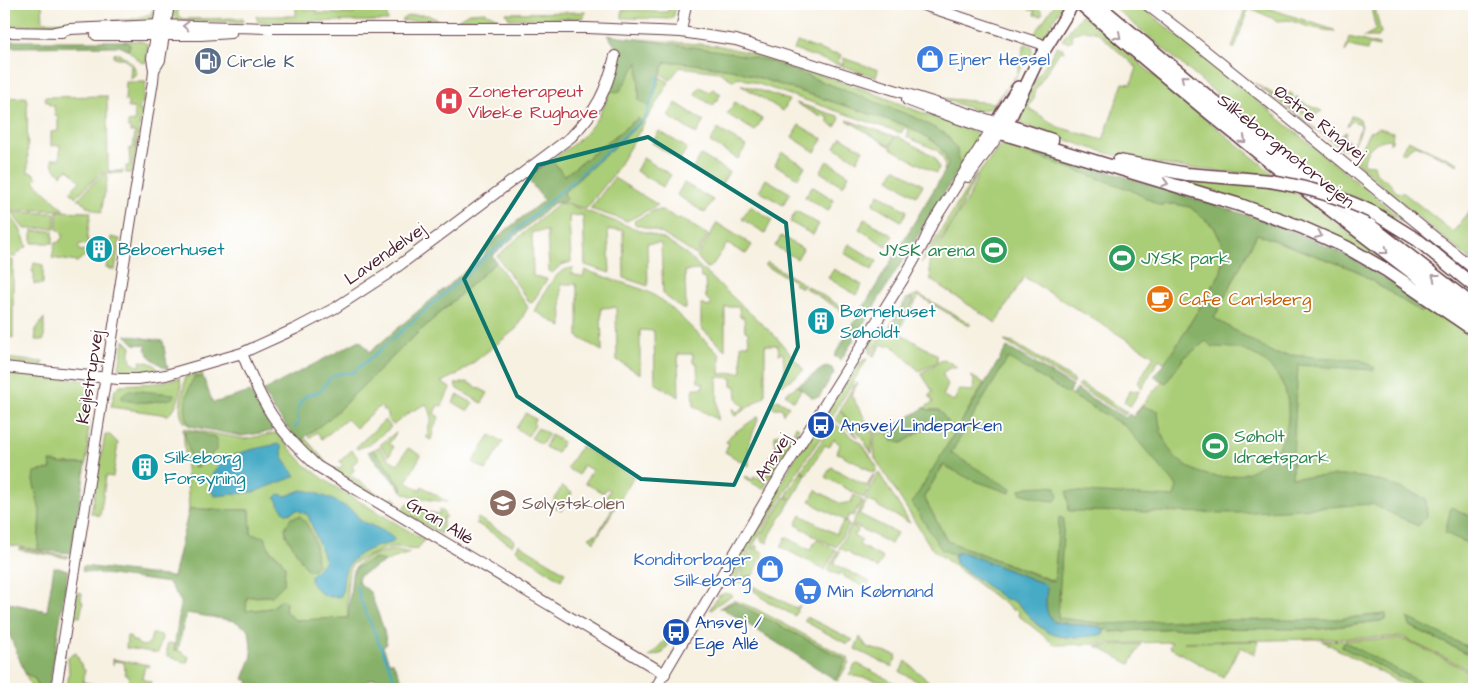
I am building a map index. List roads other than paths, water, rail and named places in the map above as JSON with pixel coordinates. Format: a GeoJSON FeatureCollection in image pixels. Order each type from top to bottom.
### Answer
{"type":"FeatureCollection","features":[{"type":"Feature","properties":{"kind":"highway","name":"Silkeborgmotorvejen"},"geometry":{"type":"LineString","coordinates":[[1075,4],[1284,173],[1474,319]]}},
{"type":"Feature","properties":{"kind":"highway","name":"Silkeborgmotorvejen"},"geometry":{"type":"LineString","coordinates":[[1097,4],[1268,146],[1474,306]]}},
{"type":"Feature","properties":{"kind":"highway"},"geometry":{"type":"LineString","coordinates":[[999,127],[1055,145],[1135,164],[1187,174],[1270,181],[1320,192],[1374,213],[1414,238],[1474,286]]}},
{"type":"Feature","properties":{"kind":"highway"},"geometry":{"type":"LineString","coordinates":[[999,127],[1301,227],[1346,247],[1386,270],[1474,330]]}},
{"type":"Feature","properties":{"kind":"main road"},"geometry":{"type":"LineString","coordinates":[[999,127],[1046,47],[1075,4]]}},
{"type":"Feature","properties":{"kind":"street","name":"Kejlstrupvej"},"geometry":{"type":"LineString","coordinates":[[161,30],[162,4]]}},
{"type":"Feature","properties":{"kind":"street","name":"Kejlstrupvej"},"geometry":{"type":"LineString","coordinates":[[56,689],[154,70],[152,58],[169,4]]}},
{"type":"Feature","properties":{"kind":"street"},"geometry":{"type":"LineString","coordinates":[[681,32],[686,4]]}},
{"type":"Feature","properties":{"kind":"street"},"geometry":{"type":"LineString","coordinates":[[920,4],[1039,43],[1046,47]]}},
{"type":"Feature","properties":{"kind":"street","name":"Østre Ringvej"},"geometry":{"type":"LineString","coordinates":[[1146,4],[1474,269]]}},
{"type":"Feature","properties":{"kind":"street"},"geometry":{"type":"LineString","coordinates":[[4,32],[55,32],[96,35],[161,30],[201,35],[246,32],[270,28],[587,28],[681,32],[736,40],[874,84],[999,127]]}},
{"type":"Feature","properties":{"kind":"street","name":"Lavendelvej"},"geometry":{"type":"LineString","coordinates":[[4,367],[138,379],[166,375],[242,353],[297,328],[328,312],[389,273],[571,137],[593,112],[602,97],[615,56]]}},
{"type":"Feature","properties":{"kind":"street"},"geometry":{"type":"LineString","coordinates":[[874,84],[934,110],[999,127]]}},
{"type":"Feature","properties":{"kind":"street","name":"Ansvej"},"geometry":{"type":"LineString","coordinates":[[656,689],[774,486],[924,244],[937,216],[999,127]]}},
{"type":"Feature","properties":{"kind":"street","name":"Gran Allé"},"geometry":{"type":"LineString","coordinates":[[242,353],[257,390],[269,413],[289,441],[317,466],[665,674]]}},
{"type":"Feature","properties":{"kind":"water"},"geometry":{"type":"Polygon","coordinates":[[[278,444],[282,447],[284,459],[296,476],[254,492],[215,496],[211,490],[210,482],[213,472],[220,465],[238,454],[278,444]]]}},
{"type":"Feature","properties":{"kind":"water"},"geometry":{"type":"Polygon","coordinates":[[[302,490],[322,495],[337,502],[350,509],[362,521],[383,531],[394,539],[392,543],[368,550],[352,561],[345,573],[341,596],[331,597],[322,594],[310,580],[311,575],[325,561],[308,515],[297,510],[288,514],[284,512],[275,498],[279,494],[286,496],[302,490]]]}},
{"type":"Feature","properties":{"kind":"water"},"geometry":{"type":"Polygon","coordinates":[[[957,553],[964,553],[1044,584],[1047,587],[1046,601],[1048,614],[1054,622],[1100,627],[1104,630],[1103,635],[1071,637],[1049,633],[1016,603],[1005,599],[955,563],[954,556],[957,553]]]}},
{"type":"Feature","properties":{"kind":"waterway"},"geometry":{"type":"LineString","coordinates":[[295,427],[298,423],[298,407],[304,397],[320,391],[329,379],[335,375],[352,373],[373,356],[645,118],[658,76]]}},
{"type":"Feature","properties":{"kind":"waterway"},"geometry":{"type":"LineString","coordinates":[[356,587],[359,590],[359,597],[399,689]]}},
{"type":"Feature","properties":{"kind":"place","name":"Ejner Hessel"},"geometry":{"type":"Point","coordinates":[930,59]}},
{"type":"Feature","properties":{"kind":"place","name":"Circle K"},"geometry":{"type":"Point","coordinates":[208,61]}},
{"type":"Feature","properties":{"kind":"place","name":"Zoneterapeut Vibeke Rughave"},"geometry":{"type":"Point","coordinates":[449,101]}},
{"type":"Feature","properties":{"kind":"place","name":"Beboerhuset"},"geometry":{"type":"Point","coordinates":[99,249]}},
{"type":"Feature","properties":{"kind":"place","name":"JYSK arena"},"geometry":{"type":"Point","coordinates":[994,250]}},
{"type":"Feature","properties":{"kind":"place","name":"JYSK park"},"geometry":{"type":"Point","coordinates":[1122,258]}},
{"type":"Feature","properties":{"kind":"place","name":"Cafe Carlsberg"},"geometry":{"type":"Point","coordinates":[1160,299]}},
{"type":"Feature","properties":{"kind":"place","name":"Børnehuset Søholdt"},"geometry":{"type":"Point","coordinates":[821,321]}},
{"type":"Feature","properties":{"kind":"place","name":"Ansvej/Lindeparken"},"geometry":{"type":"Point","coordinates":[821,425]}},
{"type":"Feature","properties":{"kind":"place","name":"Søholt Idrætspark"},"geometry":{"type":"Point","coordinates":[1215,446]}},
{"type":"Feature","properties":{"kind":"place","name":"Silkeborg Forsyning"},"geometry":{"type":"Point","coordinates":[145,467]}},
{"type":"Feature","properties":{"kind":"place","name":"Sølystskolen"},"geometry":{"type":"Point","coordinates":[503,503]}},
{"type":"Feature","properties":{"kind":"place","name":"Konditorbager Silkeborg"},"geometry":{"type":"Point","coordinates":[770,569]}},
{"type":"Feature","properties":{"kind":"place","name":"Min Købmand"},"geometry":{"type":"Point","coordinates":[808,591]}},
{"type":"Feature","properties":{"kind":"place","name":"Ansvej / Ege Allé"},"geometry":{"type":"Point","coordinates":[676,632]}}]}
